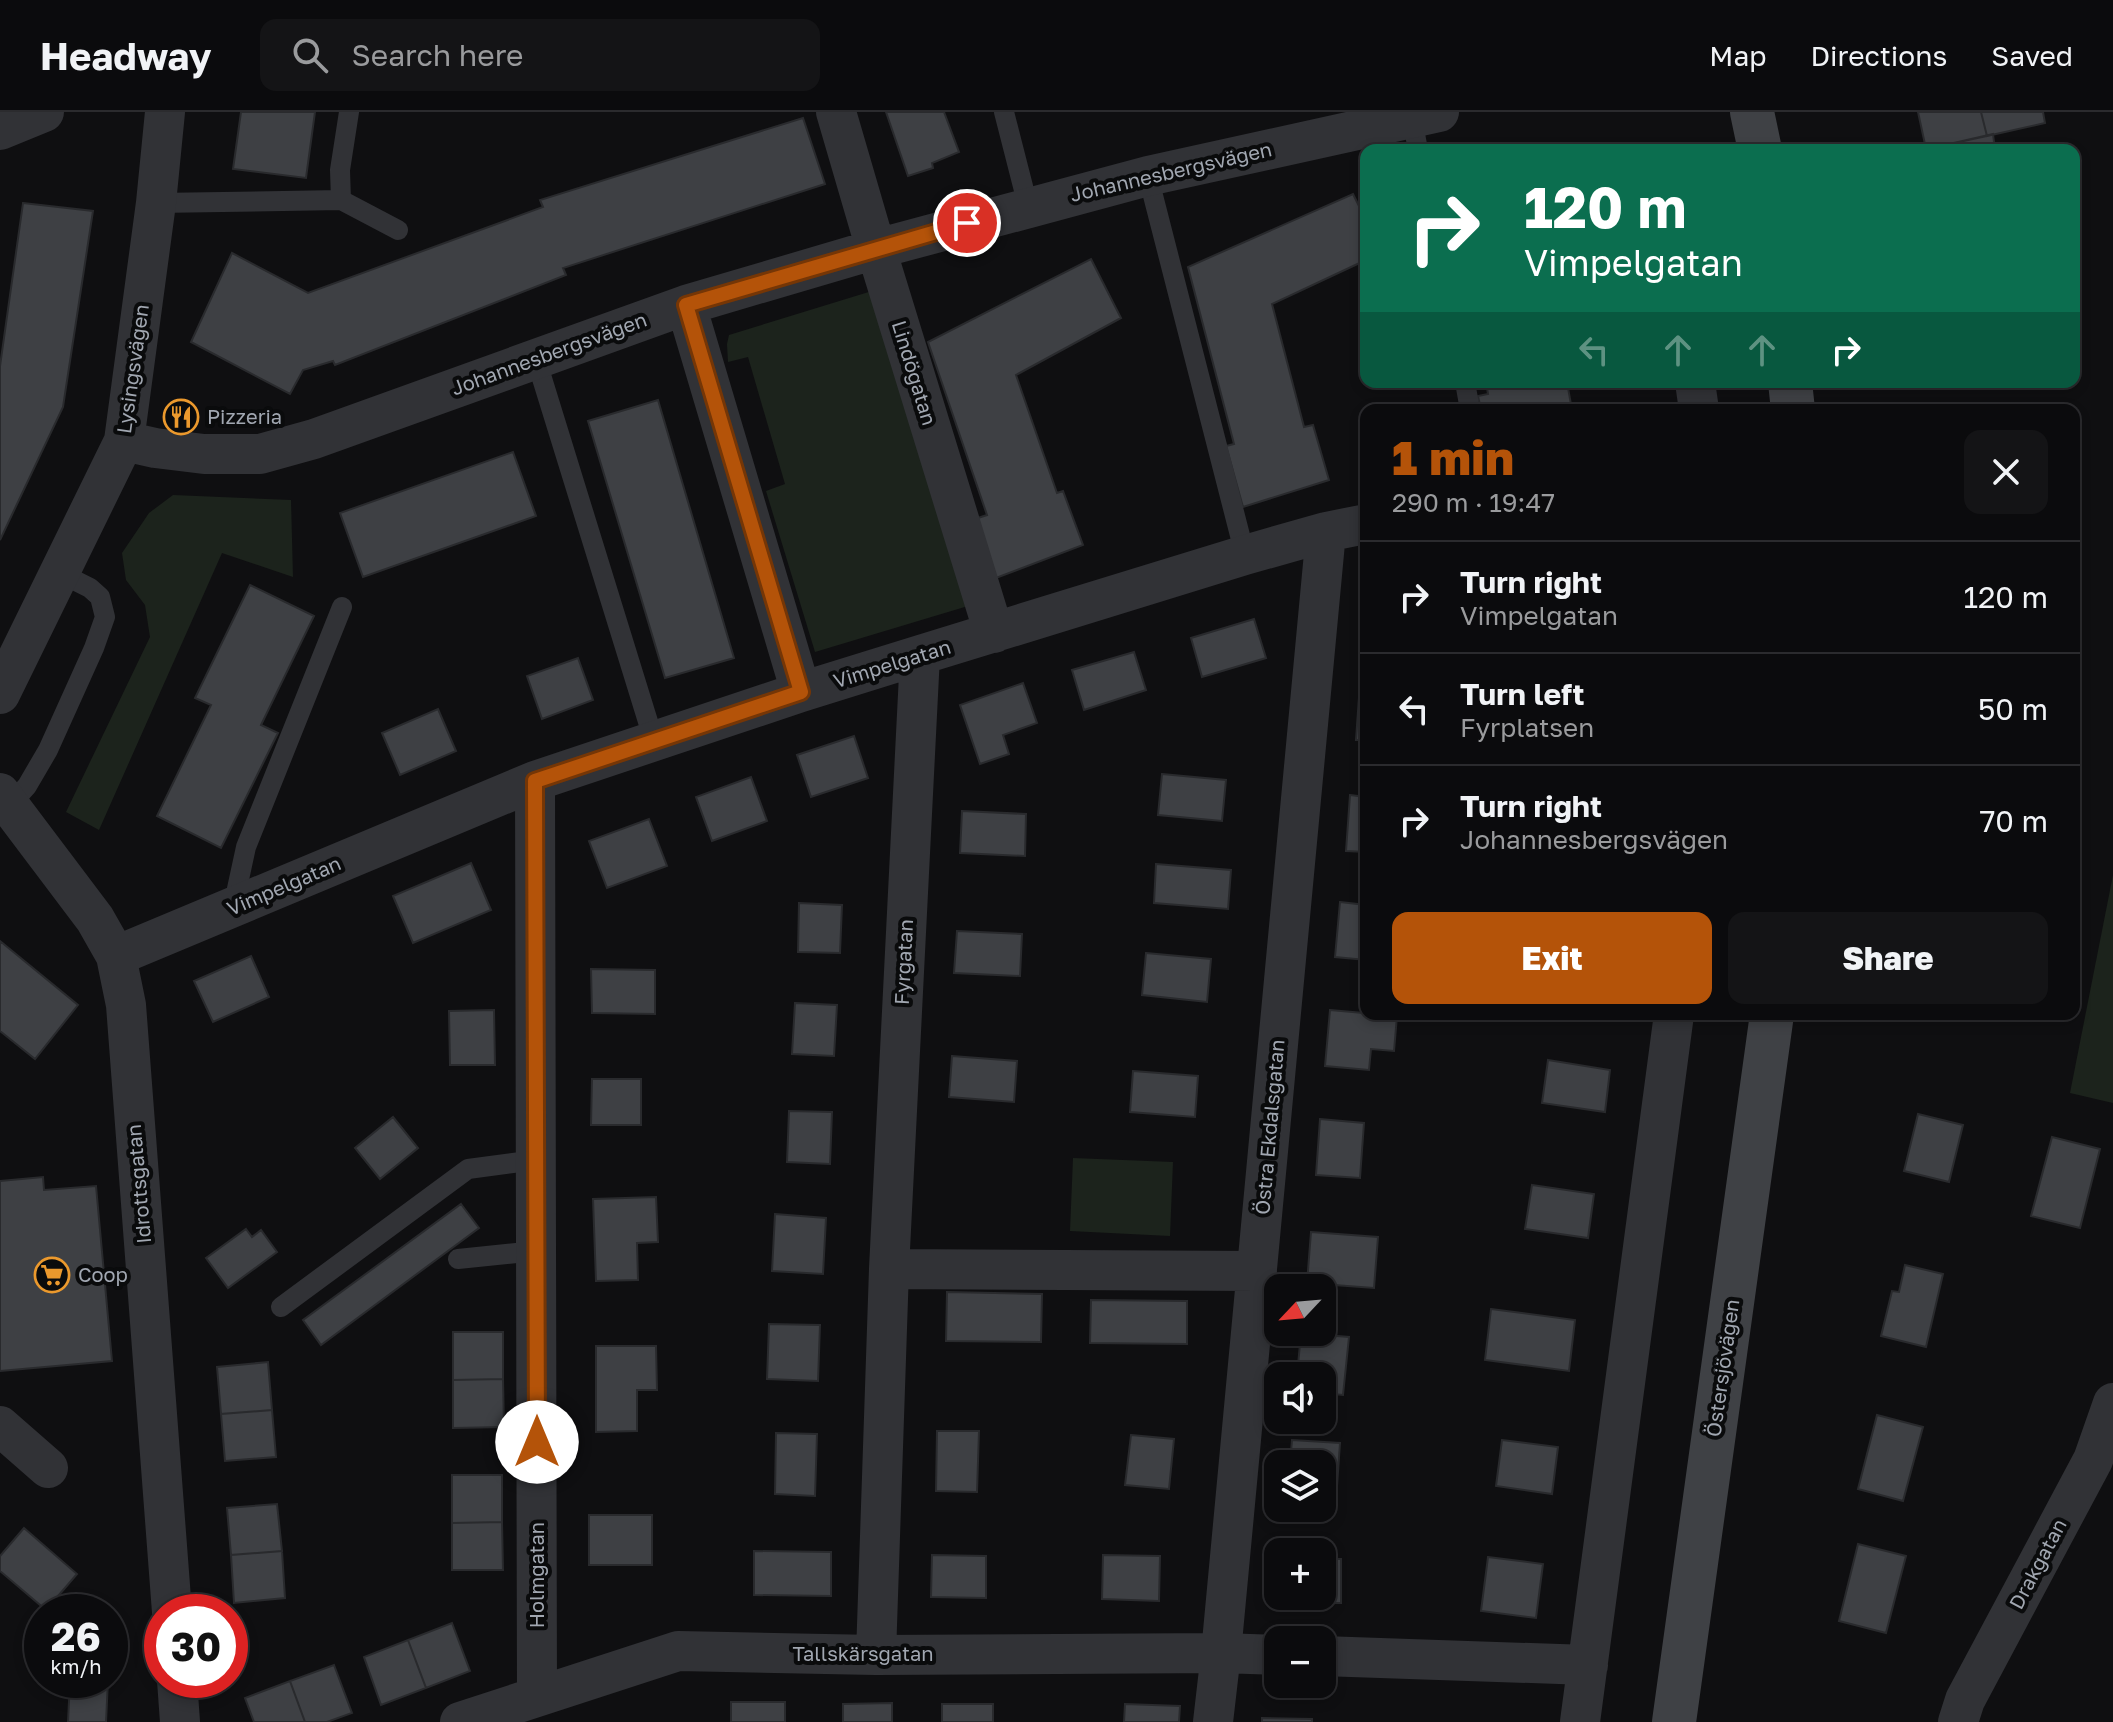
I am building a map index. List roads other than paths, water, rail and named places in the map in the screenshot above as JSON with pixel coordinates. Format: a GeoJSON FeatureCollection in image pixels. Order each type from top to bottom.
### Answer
{"type":"FeatureCollection","features":[{"type":"Feature","properties":{"kind":"main road"},"geometry":{"type":"LineString","coordinates":[[1752,112],[1759,144]]}},
{"type":"Feature","properties":{"kind":"main road","name":"Östersjövägen"},"geometry":{"type":"LineString","coordinates":[[1674,1722],[1771,1020]]}},
{"type":"Feature","properties":{"kind":"street"},"geometry":{"type":"LineString","coordinates":[[1,137],[44,112]]}},
{"type":"Feature","properties":{"kind":"street","name":"Lysingsvägen"},"geometry":{"type":"LineString","coordinates":[[3,679],[60,573],[124,441],[165,112]]}},
{"type":"Feature","properties":{"kind":"street","name":"Lindögatan"},"geometry":{"type":"LineString","coordinates":[[836,112],[994,633]]}},
{"type":"Feature","properties":{"kind":"street","name":"Johannesbergsvägen"},"geometry":{"type":"LineString","coordinates":[[124,441],[204,454],[260,454],[314,439],[686,305],[1028,206],[1148,176],[1423,127]]}},
{"type":"Feature","properties":{"kind":"street"},"geometry":{"type":"LineString","coordinates":[[686,305],[801,692]]}},
{"type":"Feature","properties":{"kind":"street","name":"Vimpelgatan"},"geometry":{"type":"LineString","coordinates":[[116,956],[535,781],[920,655],[1245,555],[1360,525]]}},
{"type":"Feature","properties":{"kind":"street","name":"Östra Ekdalsgatan"},"geometry":{"type":"LineString","coordinates":[[1213,1722],[1326,532]]}},
{"type":"Feature","properties":{"kind":"street","name":"Fyrgatan"},"geometry":{"type":"LineString","coordinates":[[876,1655],[889,1269],[920,655]]}},
{"type":"Feature","properties":{"kind":"street","name":"Holmgatan"},"geometry":{"type":"LineString","coordinates":[[535,781],[537,1696]]}},
{"type":"Feature","properties":{"kind":"street","name":"Idrottsgatan"},"geometry":{"type":"LineString","coordinates":[[5,799],[87,908],[116,956],[126,1005],[171,1594]]}},
{"type":"Feature","properties":{"kind":"street"},"geometry":{"type":"LineString","coordinates":[[1580,1722],[1673,1020]]}},
{"type":"Feature","properties":{"kind":"street"},"geometry":{"type":"LineString","coordinates":[[889,1269],[1257,1271]]}},
{"type":"Feature","properties":{"kind":"street","name":"Drakgatan"},"geometry":{"type":"LineString","coordinates":[[1958,1722],[1965,1700],[2093,1460],[2113,1403]]}},
{"type":"Feature","properties":{"kind":"street"},"geometry":{"type":"LineString","coordinates":[[0,1426],[48,1468]]}},
{"type":"Feature","properties":{"kind":"street","name":"Tallskärsgatan"},"geometry":{"type":"LineString","coordinates":[[460,1722],[678,1651],[876,1655],[1264,1655]]}},
{"type":"Feature","properties":{"kind":"street"},"geometry":{"type":"LineString","coordinates":[[1336,1656],[1588,1665]]}},
{"type":"Feature","properties":{"kind":"street"},"geometry":{"type":"LineString","coordinates":[[178,1698],[180,1722]]}},
{"type":"Feature","properties":{"kind":"lane"},"geometry":{"type":"LineString","coordinates":[[341,200],[340,170],[349,112]]}},
{"type":"Feature","properties":{"kind":"lane"},"geometry":{"type":"LineString","coordinates":[[1006,112],[1028,206]]}},
{"type":"Feature","properties":{"kind":"lane"},"geometry":{"type":"LineString","coordinates":[[1148,176],[1245,555]]}},
{"type":"Feature","properties":{"kind":"lane"},"geometry":{"type":"LineString","coordinates":[[156,203],[341,200],[398,230]]}},
{"type":"Feature","properties":{"kind":"lane"},"geometry":{"type":"LineString","coordinates":[[536,359],[654,741]]}},
{"type":"Feature","properties":{"kind":"lane"},"geometry":{"type":"LineString","coordinates":[[5,799],[27,786],[48,750],[105,617],[100,597],[90,588],[60,573]]}},
{"type":"Feature","properties":{"kind":"lane"},"geometry":{"type":"LineString","coordinates":[[233,907],[246,847],[342,607]]}},
{"type":"Feature","properties":{"kind":"lane"},"geometry":{"type":"LineString","coordinates":[[281,1307],[468,1169],[536,1160]]}},
{"type":"Feature","properties":{"kind":"lane"},"geometry":{"type":"LineString","coordinates":[[458,1259],[536,1251]]}},
{"type":"Feature","properties":{"kind":"place","name":"Pizzeria"},"geometry":{"type":"Point","coordinates":[181,417]}},
{"type":"Feature","properties":{"kind":"place","name":"Coop"},"geometry":{"type":"Point","coordinates":[52,1275]}}]}
